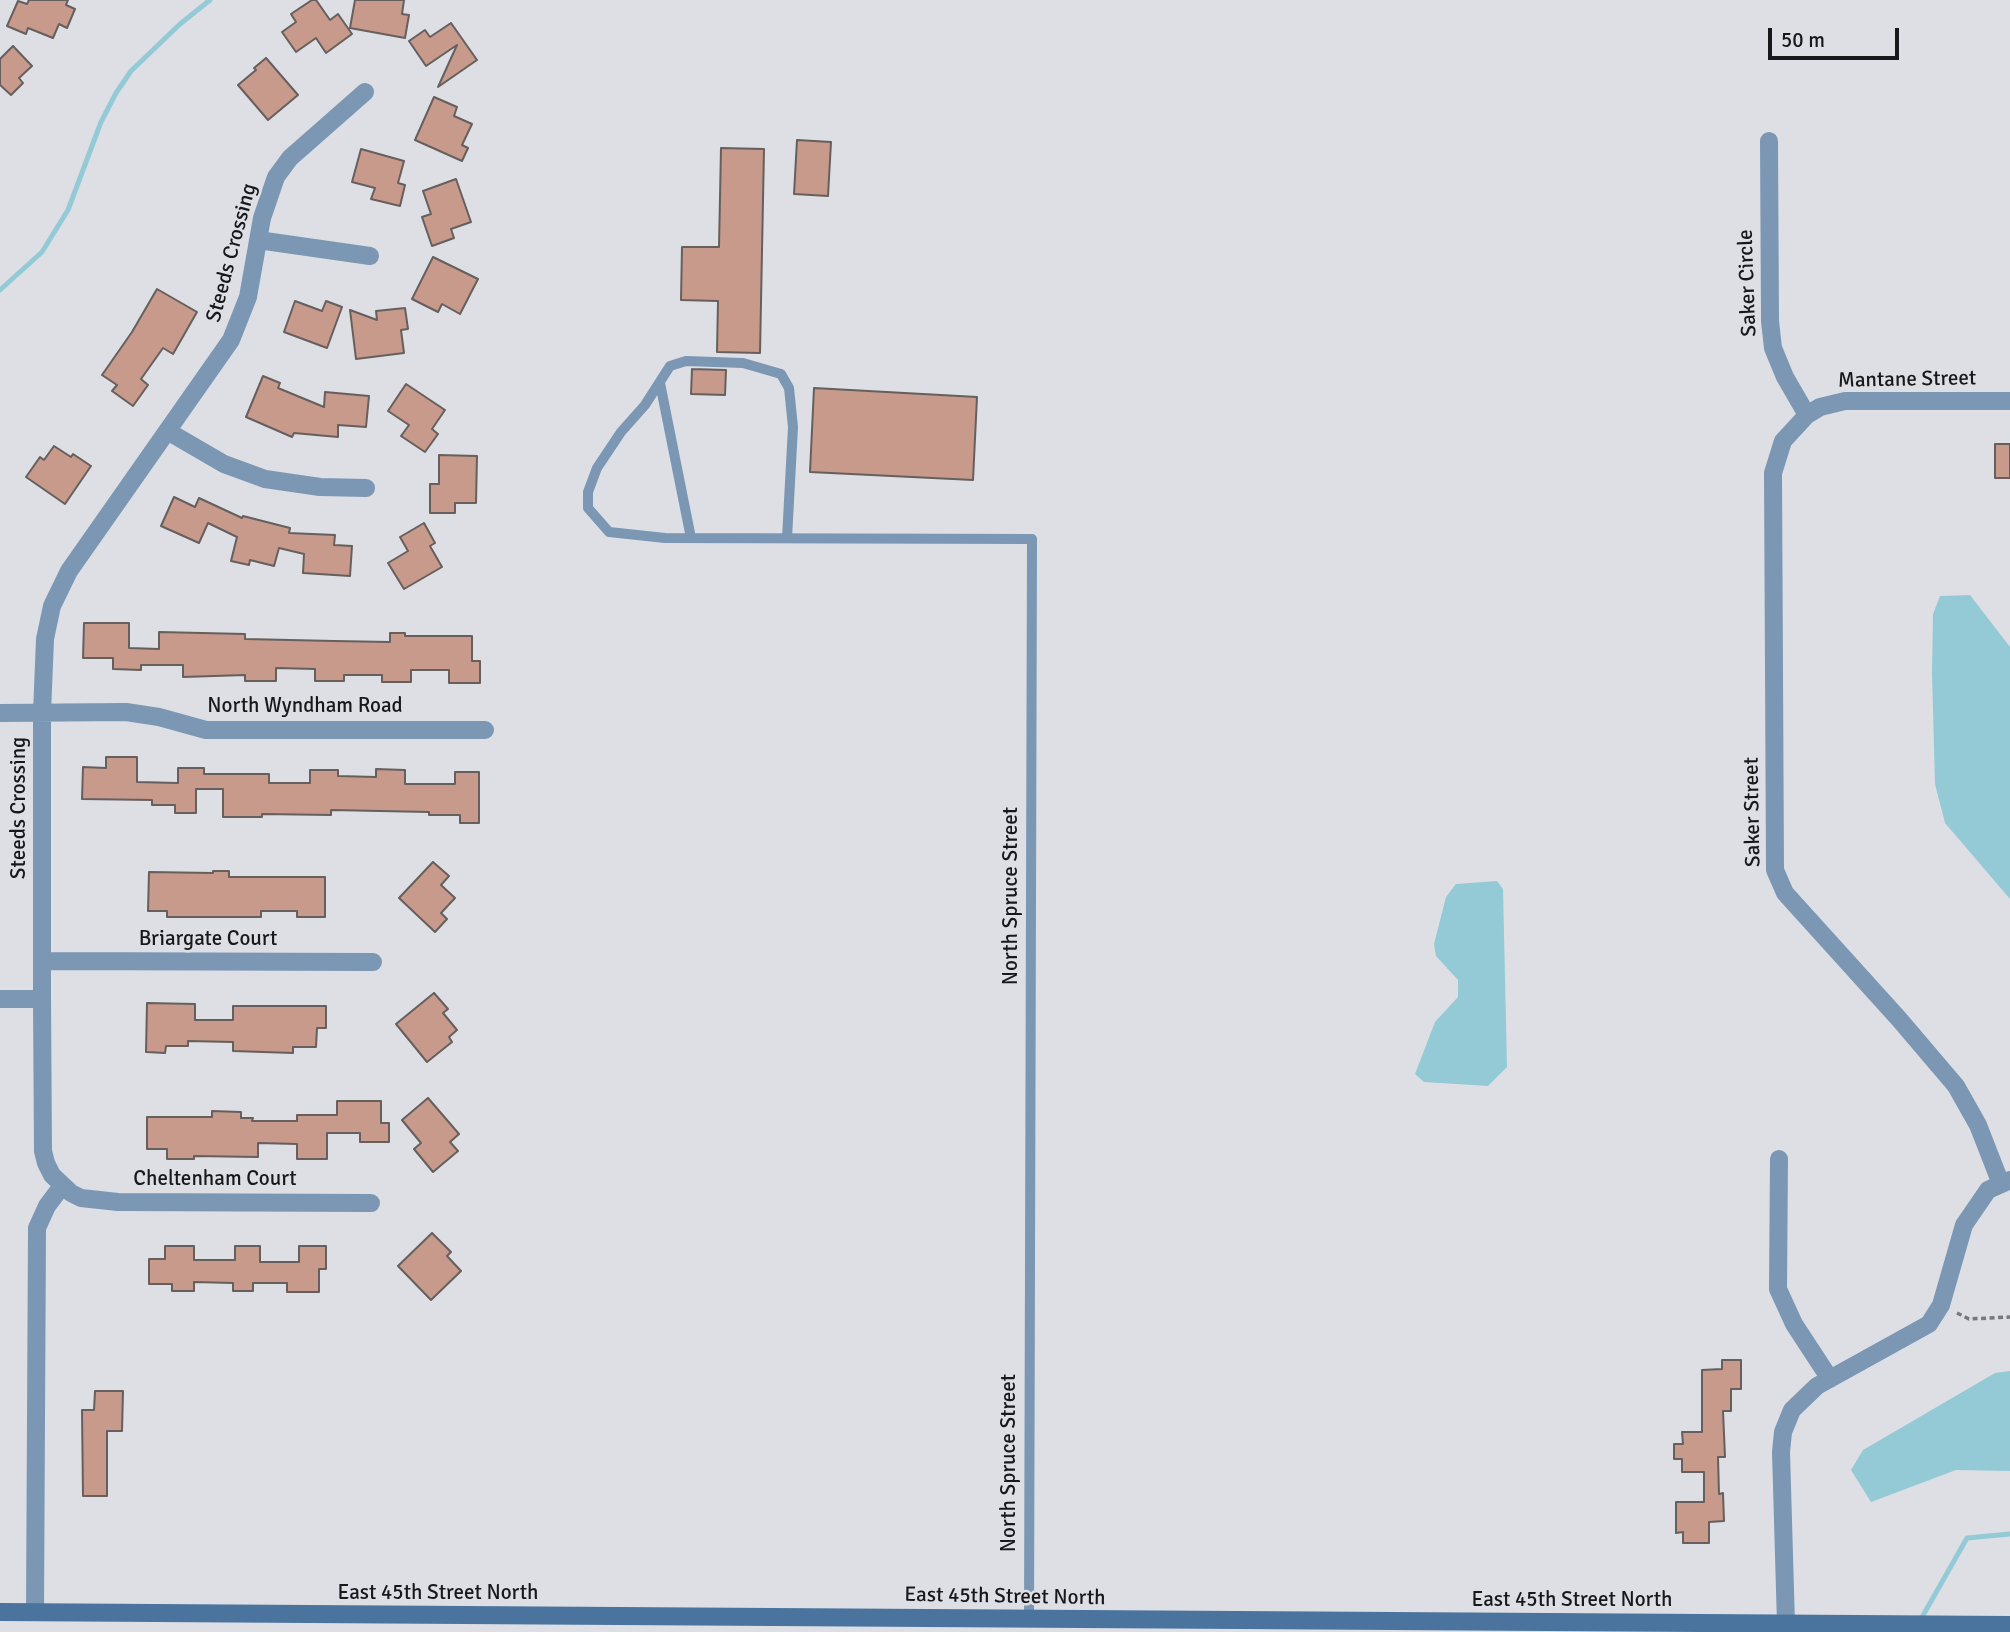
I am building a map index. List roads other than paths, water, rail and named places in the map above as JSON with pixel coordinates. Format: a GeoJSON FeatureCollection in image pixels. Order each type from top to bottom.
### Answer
{"type":"FeatureCollection","features":[{"type":"Feature","properties":{"kind":"street","name":"Steeds Crossing"},"geometry":{"type":"LineString","coordinates":[[62,1186],[52,1175],[43,1151],[42,713],[45,639],[52,606],[59,589],[87,545],[169,432],[231,340],[248,297],[262,218],[276,177],[290,158],[365,92]]}},
{"type":"Feature","properties":{"kind":"street","name":"Saker Circle"},"geometry":{"type":"LineString","coordinates":[[1769,141],[1770,321],[1773,348],[1785,377],[1807,415]]}},
{"type":"Feature","properties":{"kind":"street"},"geometry":{"type":"LineString","coordinates":[[258,240],[370,256]]}},
{"type":"Feature","properties":{"kind":"street","name":"Mantane Street"},"geometry":{"type":"LineString","coordinates":[[1807,415],[1820,407],[1845,401],[2010,401]]}},
{"type":"Feature","properties":{"kind":"street","name":"Saker Street"},"geometry":{"type":"LineString","coordinates":[[1807,415],[1783,441],[1773,473],[1775,870],[1785,893],[1956,1086],[2006,1182]]}},
{"type":"Feature","properties":{"kind":"street"},"geometry":{"type":"LineString","coordinates":[[169,432],[224,464],[265,479],[320,487],[366,488]]}},
{"type":"Feature","properties":{"kind":"street","name":"North Wyndham Road"},"geometry":{"type":"LineString","coordinates":[[0,713],[146,714],[206,730],[485,730]]}},
{"type":"Feature","properties":{"kind":"street","name":"Briargate Court"},"geometry":{"type":"LineString","coordinates":[[42,961],[373,962]]}},
{"type":"Feature","properties":{"kind":"street"},"geometry":{"type":"LineString","coordinates":[[0,999],[42,999]]}},
{"type":"Feature","properties":{"kind":"street"},"geometry":{"type":"LineString","coordinates":[[1779,1159],[1778,1289],[1794,1324],[1830,1379]]}},
{"type":"Feature","properties":{"kind":"street"},"geometry":{"type":"LineString","coordinates":[[1786,1624],[1781,1452],[1783,1432],[1792,1410],[1816,1386],[1929,1324],[1941,1305],[1964,1225],[1988,1190],[2006,1182]]}},
{"type":"Feature","properties":{"kind":"street"},"geometry":{"type":"LineString","coordinates":[[35,1612],[37,1228],[47,1206],[62,1186]]}},
{"type":"Feature","properties":{"kind":"street","name":"Cheltenham Court"},"geometry":{"type":"LineString","coordinates":[[62,1186],[80,1198],[118,1202],[371,1203]]}},
{"type":"Feature","properties":{"kind":"street","name":"East 45th Street North"},"geometry":{"type":"LineString","coordinates":[[0,1612],[2010,1625]]}},
{"type":"Feature","properties":{"kind":"lane"},"geometry":{"type":"LineString","coordinates":[[691,538],[660,383],[670,366],[686,361],[743,363],[781,374],[789,388],[793,427],[787,538]]}},
{"type":"Feature","properties":{"kind":"lane","name":"North Spruce Street"},"geometry":{"type":"LineString","coordinates":[[660,383],[597,468],[588,492],[588,508],[609,532],[665,538],[1032,539],[1029,1620]]}},
{"type":"Feature","properties":{"kind":"water"},"geometry":{"type":"Polygon","coordinates":[[[1970,595],[2010,647],[2010,899],[1945,823],[1935,784],[1933,614],[1940,596],[1970,595]]]}},
{"type":"Feature","properties":{"kind":"water"},"geometry":{"type":"Polygon","coordinates":[[[1497,881],[1503,889],[1507,1067],[1488,1086],[1424,1082],[1415,1074],[1435,1022],[1458,997],[1458,980],[1436,956],[1434,944],[1446,897],[1456,884],[1497,881]]]}},
{"type":"Feature","properties":{"kind":"water"},"geometry":{"type":"Polygon","coordinates":[[[2010,1371],[2010,1471],[1956,1470],[1871,1502],[1851,1470],[1863,1450],[1995,1373],[2010,1371]]]}},
{"type":"Feature","properties":{"kind":"waterway"},"geometry":{"type":"LineString","coordinates":[[0,290],[42,252],[68,210],[101,122],[131,71],[180,24],[210,0]]}},
{"type":"Feature","properties":{"kind":"waterway"},"geometry":{"type":"LineString","coordinates":[[1921,1619],[1967,1538],[2010,1534]]}}]}
